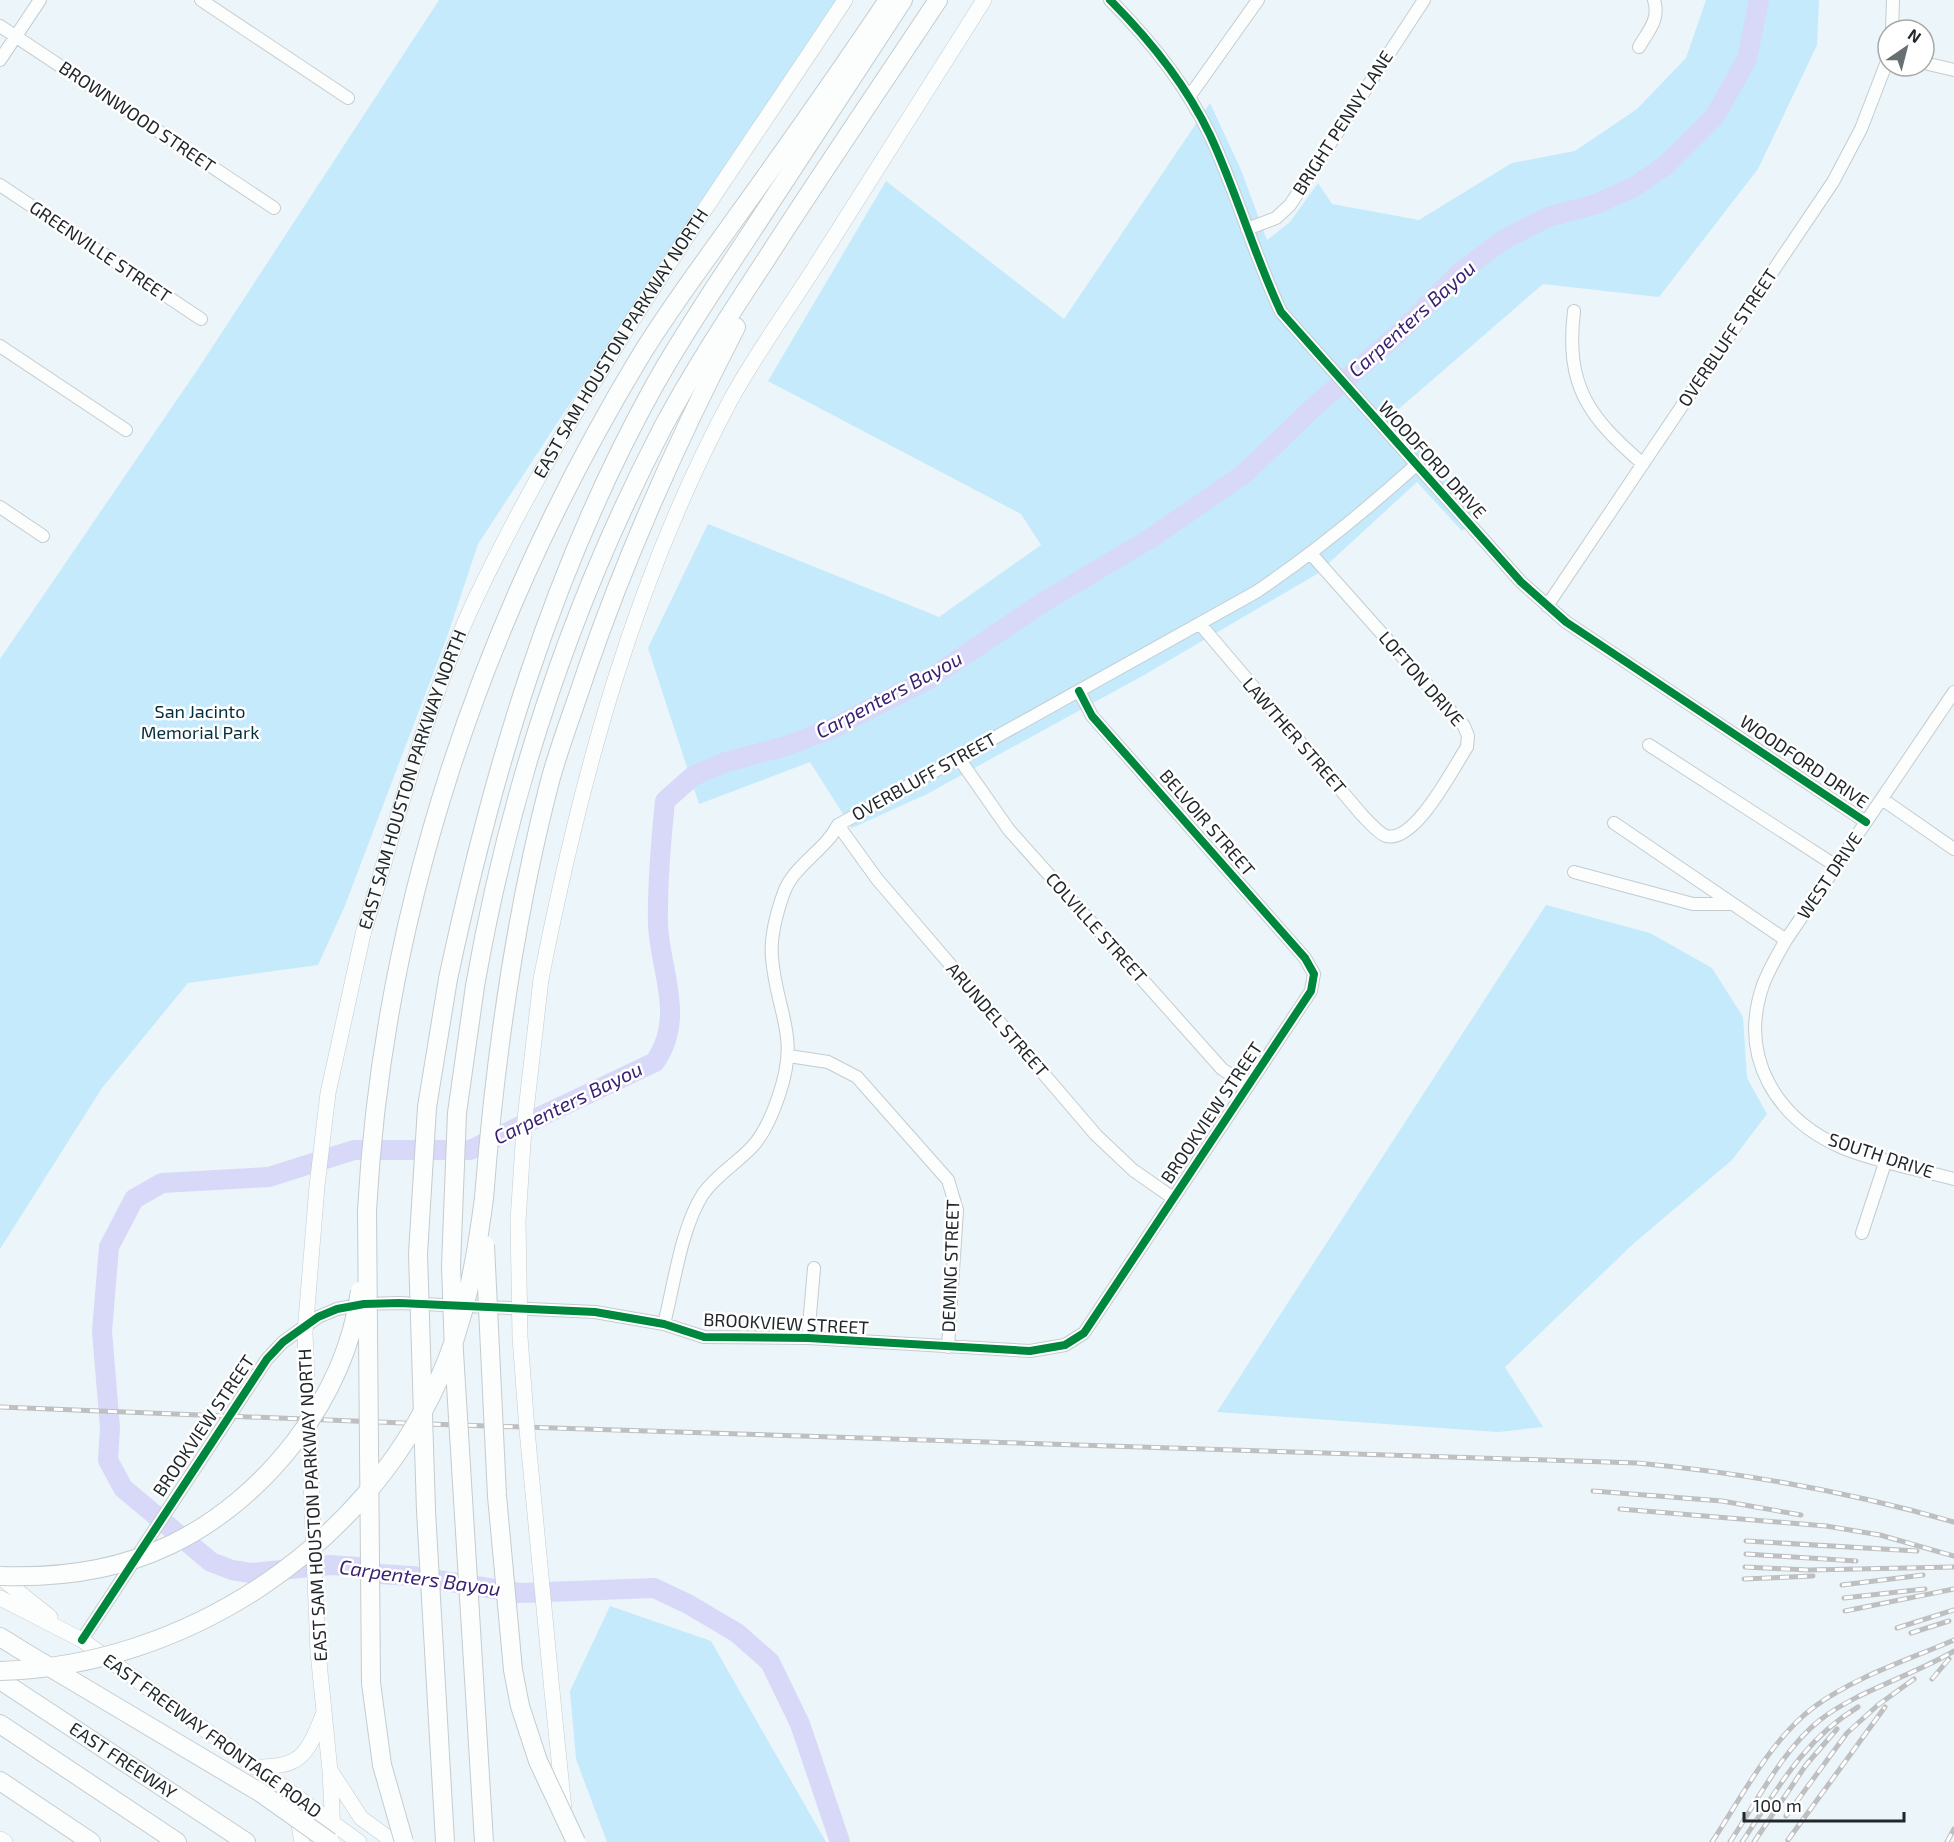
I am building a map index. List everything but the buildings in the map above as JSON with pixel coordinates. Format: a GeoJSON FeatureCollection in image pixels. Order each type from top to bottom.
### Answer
{"type":"FeatureCollection","features":[{"type":"Feature","properties":{"kind":"highway"},"geometry":{"type":"LineString","coordinates":[[0,1576],[69,1574],[142,1557],[170,1545],[206,1524],[238,1501],[266,1474],[315,1411],[341,1358],[359,1298],[375,1103],[397,970],[436,817],[476,697],[541,541],[639,357],[888,0]]}},
{"type":"Feature","properties":{"kind":"highway"},"geometry":{"type":"LineString","coordinates":[[445,1842],[426,1511],[418,1254],[426,1116],[448,979],[468,881],[497,771],[556,597],[607,478],[679,343],[903,0]]}},
{"type":"Feature","properties":{"kind":"highway"},"geometry":{"type":"LineString","coordinates":[[484,1842],[454,1352],[451,1266],[457,1113],[475,986],[492,896],[532,744],[601,562],[664,426],[730,315],[938,0]]}},
{"type":"Feature","properties":{"kind":"highway"},"geometry":{"type":"LineString","coordinates":[[0,1671],[34,1670],[93,1660],[125,1651],[195,1625],[277,1576],[331,1530],[363,1496],[400,1448],[439,1380],[465,1302],[484,1198],[505,993],[540,821],[562,739],[608,609],[643,522],[716,365],[799,209]]}},
{"type":"Feature","properties":{"kind":"highway"},"geometry":{"type":"LineString","coordinates":[[484,1198],[494,1440],[513,1670],[520,1706],[538,1761],[576,1842]]}},
{"type":"Feature","properties":{"kind":"highway"},"geometry":{"type":"LineString","coordinates":[[367,1211],[371,1683],[381,1765],[404,1842]]}},
{"type":"Feature","properties":{"kind":"highway"},"geometry":{"type":"LineString","coordinates":[[0,1637],[332,1836]]}},
{"type":"Feature","properties":{"kind":"highway","name":"EAST FREEWAY"},"geometry":{"type":"LineString","coordinates":[[0,1680],[246,1842]]}},
{"type":"Feature","properties":{"kind":"highway","name":"EAST FREEWAY"},"geometry":{"type":"LineString","coordinates":[[0,1724],[177,1842]]}},
{"type":"Feature","properties":{"kind":"highway"},"geometry":{"type":"LineString","coordinates":[[0,1781],[91,1842]]}},
{"type":"Feature","properties":{"kind":"main road","name":"EAST SAM HOUSTON PARKWAY NORTH"},"geometry":{"type":"LineString","coordinates":[[332,1836],[330,1771],[318,1652],[305,1333],[317,1186],[328,1093],[363,934],[435,698],[473,604],[520,508],[619,342],[845,0]]}},
{"type":"Feature","properties":{"kind":"main road"},"geometry":{"type":"LineString","coordinates":[[567,1842],[532,1506],[520,1337],[518,1233],[524,1128],[541,979],[565,860],[599,730],[629,632],[663,542],[731,400],[984,0]]}},
{"type":"Feature","properties":{"kind":"main road"},"geometry":{"type":"LineString","coordinates":[[0,1576],[64,1629]]}},
{"type":"Feature","properties":{"kind":"main road","name":"EAST FREEWAY FRONTAGE ROAD"},"geometry":{"type":"LineString","coordinates":[[0,1598],[82,1640],[285,1789],[332,1836],[359,1842]]}},
{"type":"Feature","properties":{"kind":"main road"},"geometry":{"type":"LineString","coordinates":[[254,1767],[282,1767],[294,1761],[313,1739],[324,1713]]}},
{"type":"Feature","properties":{"kind":"main road"},"geometry":{"type":"LineString","coordinates":[[330,1771],[361,1818],[394,1842]]}},
{"type":"Feature","properties":{"kind":"main road"},"geometry":{"type":"LineString","coordinates":[[285,1789],[296,1808],[301,1825],[302,1842]]}},
{"type":"Feature","properties":{"kind":"main road"},"geometry":{"type":"LineString","coordinates":[[0,1839],[5,1842]]}},
{"type":"Feature","properties":{"kind":"street"},"geometry":{"type":"LineString","coordinates":[[0,60],[40,0]]}},
{"type":"Feature","properties":{"kind":"street"},"geometry":{"type":"LineString","coordinates":[[201,0],[348,98]]}},
{"type":"Feature","properties":{"kind":"street","name":"WOODFORD DRIVE"},"geometry":{"type":"LineString","coordinates":[[1110,0],[1144,37],[1189,97],[1209,134],[1264,276],[1281,312],[1521,582],[1566,622],[1866,822]]}},
{"type":"Feature","properties":{"kind":"street"},"geometry":{"type":"LineString","coordinates":[[1189,97],[1258,0]]}},
{"type":"Feature","properties":{"kind":"street","name":"BRIGHT PENNY LANE"},"geometry":{"type":"LineString","coordinates":[[1247,229],[1276,218],[1290,205],[1424,0]]}},
{"type":"Feature","properties":{"kind":"street"},"geometry":{"type":"LineString","coordinates":[[1639,47],[1656,20],[1657,11],[1654,0]]}},
{"type":"Feature","properties":{"kind":"street"},"geometry":{"type":"LineString","coordinates":[[1892,18],[1893,0]]}},
{"type":"Feature","properties":{"kind":"street","name":"BROWNWOOD STREET"},"geometry":{"type":"LineString","coordinates":[[0,26],[274,208]]}},
{"type":"Feature","properties":{"kind":"street"},"geometry":{"type":"LineString","coordinates":[[1936,66],[1954,70]]}},
{"type":"Feature","properties":{"kind":"street","name":"OVERBLUFF STREET"},"geometry":{"type":"LineString","coordinates":[[1548,606],[1833,182],[1861,129],[1881,78]]}},
{"type":"Feature","properties":{"kind":"street","name":"GREENVILLE STREET"},"geometry":{"type":"LineString","coordinates":[[0,185],[201,318]]}},
{"type":"Feature","properties":{"kind":"street"},"geometry":{"type":"LineString","coordinates":[[1574,311],[1570,350],[1575,374],[1585,399],[1608,432],[1643,464]]}},
{"type":"Feature","properties":{"kind":"street"},"geometry":{"type":"LineString","coordinates":[[0,346],[126,429]]}},
{"type":"Feature","properties":{"kind":"street","name":"OVERBLUFF STREET"},"geometry":{"type":"LineString","coordinates":[[664,1324],[696,1206],[711,1183],[761,1136],[778,1098],[789,1056],[789,1036],[772,957],[776,920],[783,892],[809,858],[832,838],[838,825],[1200,624],[1312,555],[1416,465]]}},
{"type":"Feature","properties":{"kind":"street"},"geometry":{"type":"LineString","coordinates":[[0,507],[43,536]]}},
{"type":"Feature","properties":{"kind":"street","name":"LOFTON DRIVE"},"geometry":{"type":"LineString","coordinates":[[1312,555],[1464,726],[1468,736],[1467,747],[1416,824],[1396,836]]}},
{"type":"Feature","properties":{"kind":"street","name":"LAWTHER STREET"},"geometry":{"type":"LineString","coordinates":[[1200,624],[1362,815],[1385,836],[1396,836]]}},
{"type":"Feature","properties":{"kind":"street","name":"BELVOIR STREET"},"geometry":{"type":"LineString","coordinates":[[1079,691],[1092,716],[1305,958],[1314,974]]}},
{"type":"Feature","properties":{"kind":"street","name":"WEST DRIVE"},"geometry":{"type":"LineString","coordinates":[[1786,940],[1954,692]]}},
{"type":"Feature","properties":{"kind":"street"},"geometry":{"type":"LineString","coordinates":[[1649,745],[1836,866]]}},
{"type":"Feature","properties":{"kind":"street","name":"COLVILLE STREET"},"geometry":{"type":"LineString","coordinates":[[958,757],[1017,839],[1222,1069],[1248,1086]]}},
{"type":"Feature","properties":{"kind":"street"},"geometry":{"type":"LineString","coordinates":[[1882,799],[1954,849]]}},
{"type":"Feature","properties":{"kind":"street"},"geometry":{"type":"LineString","coordinates":[[1614,823],[1786,940]]}},
{"type":"Feature","properties":{"kind":"street","name":"ARUNDEL STREET"},"geometry":{"type":"LineString","coordinates":[[838,825],[877,879],[1096,1135],[1133,1170],[1173,1198]]}},
{"type":"Feature","properties":{"kind":"street"},"geometry":{"type":"LineString","coordinates":[[1574,872],[1694,904],[1731,904]]}},
{"type":"Feature","properties":{"kind":"street","name":"SOUTH DRIVE"},"geometry":{"type":"LineString","coordinates":[[1786,940],[1769,970],[1758,1001],[1755,1039],[1764,1072],[1782,1104],[1803,1126],[1844,1149],[1954,1179]]}},
{"type":"Feature","properties":{"kind":"street","name":"BROOKVIEW STREET"},"geometry":{"type":"LineString","coordinates":[[82,1640],[142,1544],[267,1359],[305,1324],[337,1309],[364,1304],[411,1304],[595,1312],[664,1324],[704,1337],[808,1338],[1042,1351],[1075,1340],[1084,1333],[1311,991],[1314,974]]}},
{"type":"Feature","properties":{"kind":"street","name":"DEMING STREET"},"geometry":{"type":"LineString","coordinates":[[789,1056],[828,1062],[857,1077],[948,1180],[957,1210],[948,1347]]}},
{"type":"Feature","properties":{"kind":"street"},"geometry":{"type":"LineString","coordinates":[[1863,1233],[1886,1160]]}},
{"type":"Feature","properties":{"kind":"street"},"geometry":{"type":"LineString","coordinates":[[808,1338],[813,1268]]}},
{"type":"Feature","properties":{"kind":"green space","name":"San Jacinto Memorial Park"},"geometry":{"type":"Polygon","coordinates":[[[439,0],[839,0],[724,168],[478,544],[447,637],[344,908],[318,965],[188,983],[102,1088],[0,1249],[0,659],[200,366],[439,0]]]}},
{"type":"Feature","properties":{"kind":"green space"},"geometry":{"type":"Polygon","coordinates":[[[1706,0],[1819,0],[1817,45],[1758,169],[1659,297],[1543,284],[1393,414],[1478,517],[1462,531],[1417,482],[1317,574],[1144,675],[927,794],[852,828],[810,762],[699,804],[648,648],[708,524],[939,617],[1041,545],[1021,514],[768,381],[886,181],[1064,319],[1210,103],[1241,170],[1267,240],[1290,222],[1318,183],[1332,204],[1419,220],[1512,163],[1575,151],[1637,109],[1686,58],[1706,0]]]}},
{"type":"Feature","properties":{"kind":"green space"},"geometry":{"type":"Polygon","coordinates":[[[1546,905],[1650,933],[1712,968],[1743,1017],[1747,1078],[1767,1114],[1732,1160],[1633,1244],[1505,1367],[1543,1427],[1498,1432],[1217,1412],[1546,905]]]}},
{"type":"Feature","properties":{"kind":"green space"},"geometry":{"type":"Polygon","coordinates":[[[610,1606],[711,1641],[826,1842],[607,1842],[576,1759],[570,1691],[610,1606]]]}},
{"type":"Feature","properties":{"kind":"waterway","name":"Carpenters Bayou"},"geometry":{"type":"LineString","coordinates":[[840,1842],[800,1724],[770,1662],[737,1633],[688,1604],[654,1588],[520,1593],[412,1576],[379,1574],[358,1567],[330,1565],[251,1573],[232,1570],[211,1562],[123,1488],[108,1460],[110,1428],[102,1331],[109,1247],[134,1199],[162,1183],[269,1177],[354,1150],[470,1150],[655,1062],[664,1045],[669,1028],[670,1011],[658,924],[665,801],[693,776],[726,762],[786,746],[833,728],[932,677],[1042,603],[1151,538],[1244,474],[1316,405],[1399,333],[1459,273],[1503,240],[1548,217],[1596,204],[1634,187],[1666,165],[1715,116],[1747,59],[1759,0]]}},
{"type":"Feature","properties":{"kind":"railway"},"geometry":{"type":"LineString","coordinates":[[0,1407],[428,1424],[1637,1463],[1717,1472],[1797,1485],[1954,1522]]}},
{"type":"Feature","properties":{"kind":"railway"},"geometry":{"type":"LineString","coordinates":[[1593,1491],[1722,1501],[1801,1515]]}},
{"type":"Feature","properties":{"kind":"railway"},"geometry":{"type":"LineString","coordinates":[[1620,1509],[1826,1526],[1880,1535],[1954,1556]]}},
{"type":"Feature","properties":{"kind":"railway"},"geometry":{"type":"LineString","coordinates":[[1746,1541],[1917,1551]]}},
{"type":"Feature","properties":{"kind":"railway"},"geometry":{"type":"LineString","coordinates":[[1746,1554],[1856,1561]]}},
{"type":"Feature","properties":{"kind":"railway"},"geometry":{"type":"LineString","coordinates":[[1745,1567],[1808,1570],[1954,1567]]}},
{"type":"Feature","properties":{"kind":"railway"},"geometry":{"type":"LineString","coordinates":[[1842,1585],[1923,1575]]}},
{"type":"Feature","properties":{"kind":"railway"},"geometry":{"type":"LineString","coordinates":[[1744,1579],[1813,1576]]}},
{"type":"Feature","properties":{"kind":"railway"},"geometry":{"type":"LineString","coordinates":[[1844,1598],[1925,1589]]}},
{"type":"Feature","properties":{"kind":"railway"},"geometry":{"type":"LineString","coordinates":[[1845,1611],[1954,1589]]}},
{"type":"Feature","properties":{"kind":"railway"},"geometry":{"type":"LineString","coordinates":[[1897,1628],[1954,1610]]}},
{"type":"Feature","properties":{"kind":"railway"},"geometry":{"type":"LineString","coordinates":[[1911,1633],[1949,1621]]}},
{"type":"Feature","properties":{"kind":"railway"},"geometry":{"type":"LineString","coordinates":[[1712,1842],[1770,1752],[1798,1720],[1846,1687],[1954,1640]]}},
{"type":"Feature","properties":{"kind":"railway"},"geometry":{"type":"LineString","coordinates":[[1730,1842],[1782,1761],[1820,1720],[1851,1700],[1954,1651]]}},
{"type":"Feature","properties":{"kind":"railway"},"geometry":{"type":"LineString","coordinates":[[1932,1679],[1949,1659]]}},
{"type":"Feature","properties":{"kind":"railway"},"geometry":{"type":"LineString","coordinates":[[1786,1816],[1847,1733],[1878,1705],[1914,1679]]}},
{"type":"Feature","properties":{"kind":"railway"},"geometry":{"type":"LineString","coordinates":[[1742,1842],[1792,1767],[1822,1735],[1858,1707]]}},
{"type":"Feature","properties":{"kind":"railway"},"geometry":{"type":"LineString","coordinates":[[1788,1840],[1885,1707]]}},
{"type":"Feature","properties":{"kind":"railway"},"geometry":{"type":"LineString","coordinates":[[1754,1842],[1806,1765],[1837,1729]]}},
{"type":"Feature","properties":{"kind":"railway"},"geometry":{"type":"LineString","coordinates":[[1947,1842],[1954,1829]]}},
{"type":"Feature","properties":{"kind":"cycle path"},"geometry":{"type":"LineString","coordinates":[[1110,0],[1166,63],[1200,116],[1220,157],[1281,312],[1521,582],[1566,622],[1866,822]]}},
{"type":"Feature","properties":{"kind":"cycle path"},"geometry":{"type":"LineString","coordinates":[[82,1640],[267,1359],[283,1342],[318,1317],[337,1309],[364,1304],[399,1303],[595,1312],[664,1324],[704,1337],[808,1338],[1030,1351],[1065,1345],[1084,1333],[1311,991],[1314,974],[1305,958],[1092,716],[1079,691]]}}]}
